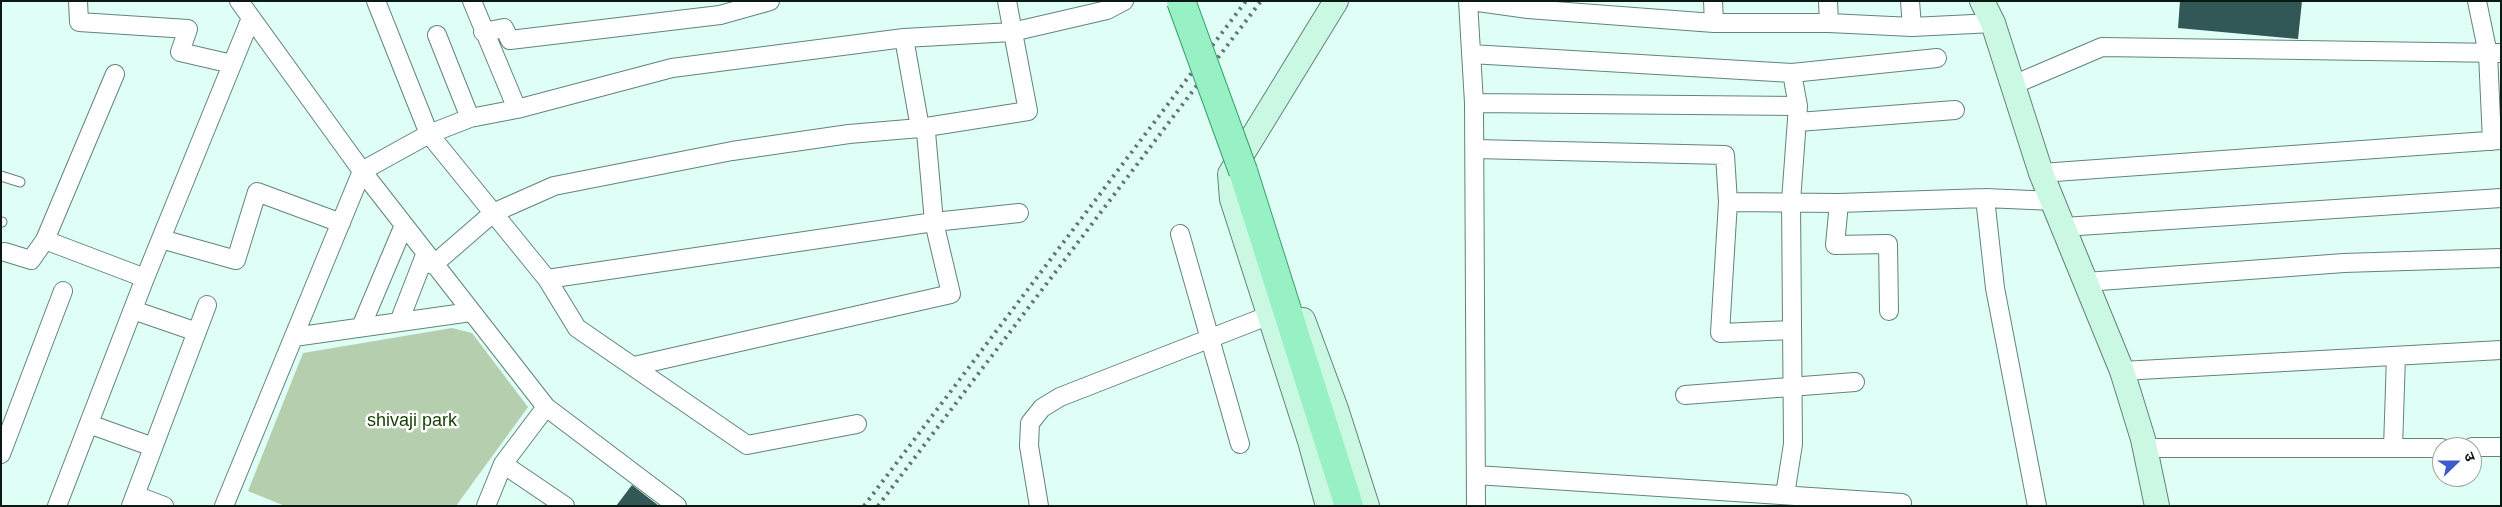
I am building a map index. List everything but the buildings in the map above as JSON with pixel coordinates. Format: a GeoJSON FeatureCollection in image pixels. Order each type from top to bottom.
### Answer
{"type":"FeatureCollection","features":[{"type":"Feature","properties":{"kind":"main road"},"geometry":{"type":"LineString","coordinates":[[1181,1],[1243,164],[1349,506]]}},
{"type":"Feature","properties":{"kind":"street"},"geometry":{"type":"LineString","coordinates":[[78,1],[78,22],[188,29],[180,52],[232,64]]}},
{"type":"Feature","properties":{"kind":"street"},"geometry":{"type":"LineString","coordinates":[[239,1],[429,260],[546,406],[677,506]]}},
{"type":"Feature","properties":{"kind":"street"},"geometry":{"type":"LineString","coordinates":[[376,1],[430,134],[548,280],[577,328],[747,445],[857,424]]}},
{"type":"Feature","properties":{"kind":"street"},"geometry":{"type":"LineString","coordinates":[[472,1],[483,32],[517,109]]}},
{"type":"Feature","properties":{"kind":"street"},"geometry":{"type":"LineString","coordinates":[[483,32],[504,28],[510,40],[770,1]]}},
{"type":"Feature","properties":{"kind":"street"},"geometry":{"type":"LineString","coordinates":[[399,322],[429,260],[493,213],[554,186],[732,151],[849,134],[920,128],[1028,111],[1007,1]]}},
{"type":"Feature","properties":{"kind":"street"},"geometry":{"type":"LineString","coordinates":[[229,504],[294,337],[362,171],[430,134],[470,118],[517,109],[672,68],[904,38],[1012,32],[1107,10],[1124,1]]}},
{"type":"Feature","properties":{"kind":"street"},"geometry":{"type":"LineString","coordinates":[[1328,506],[1270,315],[1232,199],[1230,174],[1243,164],[1336,1]]}},
{"type":"Feature","properties":{"kind":"street"},"geometry":{"type":"LineString","coordinates":[[1476,506],[1474,103],[1470,1],[1528,9],[1714,23],[1829,23],[1912,27],[1994,23]]}},
{"type":"Feature","properties":{"kind":"street"},"geometry":{"type":"LineString","coordinates":[[1713,1],[1714,23]]}},
{"type":"Feature","properties":{"kind":"street"},"geometry":{"type":"LineString","coordinates":[[1828,1],[1829,23]]}},
{"type":"Feature","properties":{"kind":"street"},"geometry":{"type":"LineString","coordinates":[[1910,1],[1912,27]]}},
{"type":"Feature","properties":{"kind":"street"},"geometry":{"type":"LineString","coordinates":[[1982,1],[1994,23],[2041,173],[2122,371],[2145,448],[2157,506]]}},
{"type":"Feature","properties":{"kind":"street"},"geometry":{"type":"LineString","coordinates":[[2041,173],[2496,141],[2494,53],[2477,1]]}},
{"type":"Feature","properties":{"kind":"street"},"geometry":{"type":"LineString","coordinates":[[57,506],[145,278],[251,18]]}},
{"type":"Feature","properties":{"kind":"street"},"geometry":{"type":"LineString","coordinates":[[437,35],[470,118]]}},
{"type":"Feature","properties":{"kind":"street"},"geometry":{"type":"LineString","coordinates":[[634,366],[951,294],[934,222],[926,132],[920,128],[904,38]]}},
{"type":"Feature","properties":{"kind":"street"},"geometry":{"type":"LineString","coordinates":[[2014,85],[2102,47],[2494,53]]}},
{"type":"Feature","properties":{"kind":"street"},"geometry":{"type":"LineString","coordinates":[[1471,54],[1792,73],[1938,58]]}},
{"type":"Feature","properties":{"kind":"street"},"geometry":{"type":"LineString","coordinates":[[1785,496],[1793,444],[1791,201],[1798,114],[1792,73]]}},
{"type":"Feature","properties":{"kind":"street"},"geometry":{"type":"LineString","coordinates":[[3,256],[31,260],[44,240],[115,74]]}},
{"type":"Feature","properties":{"kind":"street"},"geometry":{"type":"LineString","coordinates":[[1474,103],[1798,114],[1955,110]]}},
{"type":"Feature","properties":{"kind":"street"},"geometry":{"type":"LineString","coordinates":[[1474,149],[1725,155],[1728,202],[1720,333],[1792,330]]}},
{"type":"Feature","properties":{"kind":"street"},"geometry":{"type":"LineString","coordinates":[[1243,164],[1336,410],[1367,506]]}},
{"type":"Feature","properties":{"kind":"street"},"geometry":{"type":"LineString","coordinates":[[162,239],[236,260],[257,192],[340,223]]}},
{"type":"Feature","properties":{"kind":"street"},"geometry":{"type":"LineString","coordinates":[[1728,202],[1791,201],[1839,203],[1985,198],[2054,201]]}},
{"type":"Feature","properties":{"kind":"street"},"geometry":{"type":"LineString","coordinates":[[1985,198],[1995,288],[2037,506]]}},
{"type":"Feature","properties":{"kind":"street"},"geometry":{"type":"LineString","coordinates":[[2064,227],[2501,198]]}},
{"type":"Feature","properties":{"kind":"street"},"geometry":{"type":"LineString","coordinates":[[1839,203],[1836,245],[1888,244],[1889,311]]}},
{"type":"Feature","properties":{"kind":"street"},"geometry":{"type":"LineString","coordinates":[[548,280],[934,222],[1019,213]]}},
{"type":"Feature","properties":{"kind":"street"},"geometry":{"type":"LineString","coordinates":[[361,327],[404,225]]}},
{"type":"Feature","properties":{"kind":"street"},"geometry":{"type":"LineString","coordinates":[[1180,234],[1211,337],[1240,444]]}},
{"type":"Feature","properties":{"kind":"street"},"geometry":{"type":"LineString","coordinates":[[44,240],[145,278]]}},
{"type":"Feature","properties":{"kind":"street"},"geometry":{"type":"LineString","coordinates":[[2086,282],[2344,263],[2501,258]]}},
{"type":"Feature","properties":{"kind":"street"},"geometry":{"type":"LineString","coordinates":[[1,454],[63,291]]}},
{"type":"Feature","properties":{"kind":"street"},"geometry":{"type":"LineString","coordinates":[[164,506],[133,500],[207,305]]}},
{"type":"Feature","properties":{"kind":"street"},"geometry":{"type":"LineString","coordinates":[[133,310],[197,332]]}},
{"type":"Feature","properties":{"kind":"street"},"geometry":{"type":"LineString","coordinates":[[294,337],[472,312]]}},
{"type":"Feature","properties":{"kind":"street"},"geometry":{"type":"LineString","coordinates":[[1039,506],[1029,446],[1030,424],[1042,408],[1060,397],[1270,315]]}},
{"type":"Feature","properties":{"kind":"street"},"geometry":{"type":"LineString","coordinates":[[2122,371],[2501,350]]}},
{"type":"Feature","properties":{"kind":"street"},"geometry":{"type":"LineString","coordinates":[[2393,448],[2396,356]]}},
{"type":"Feature","properties":{"kind":"street"},"geometry":{"type":"LineString","coordinates":[[1685,395],[1855,382]]}},
{"type":"Feature","properties":{"kind":"street"},"geometry":{"type":"LineString","coordinates":[[486,506],[503,464],[546,406]]}},
{"type":"Feature","properties":{"kind":"street"},"geometry":{"type":"LineString","coordinates":[[89,424],[153,447]]}},
{"type":"Feature","properties":{"kind":"street"},"geometry":{"type":"LineString","coordinates":[[2482,448],[2501,447]]}},
{"type":"Feature","properties":{"kind":"street"},"geometry":{"type":"LineString","coordinates":[[2145,448],[2432,448]]}},
{"type":"Feature","properties":{"kind":"street"},"geometry":{"type":"LineString","coordinates":[[503,464],[565,506]]}},
{"type":"Feature","properties":{"kind":"street"},"geometry":{"type":"LineString","coordinates":[[1476,474],[1785,496],[1902,502]]}},
{"type":"Feature","properties":{"kind":"lane"},"geometry":{"type":"LineString","coordinates":[[1,176],[20,182]]}},
{"type":"Feature","properties":{"kind":"green space","name":"shivaji park"},"geometry":{"type":"Polygon","coordinates":[[[452,328],[472,333],[528,407],[456,506],[285,506],[248,491],[303,353],[452,328]]]}},
{"type":"Feature","properties":{"kind":"railway"},"geometry":{"type":"LineString","coordinates":[[864,506],[1246,1]]}},
{"type":"Feature","properties":{"kind":"railway"},"geometry":{"type":"LineString","coordinates":[[878,506],[1261,1]]}}]}
